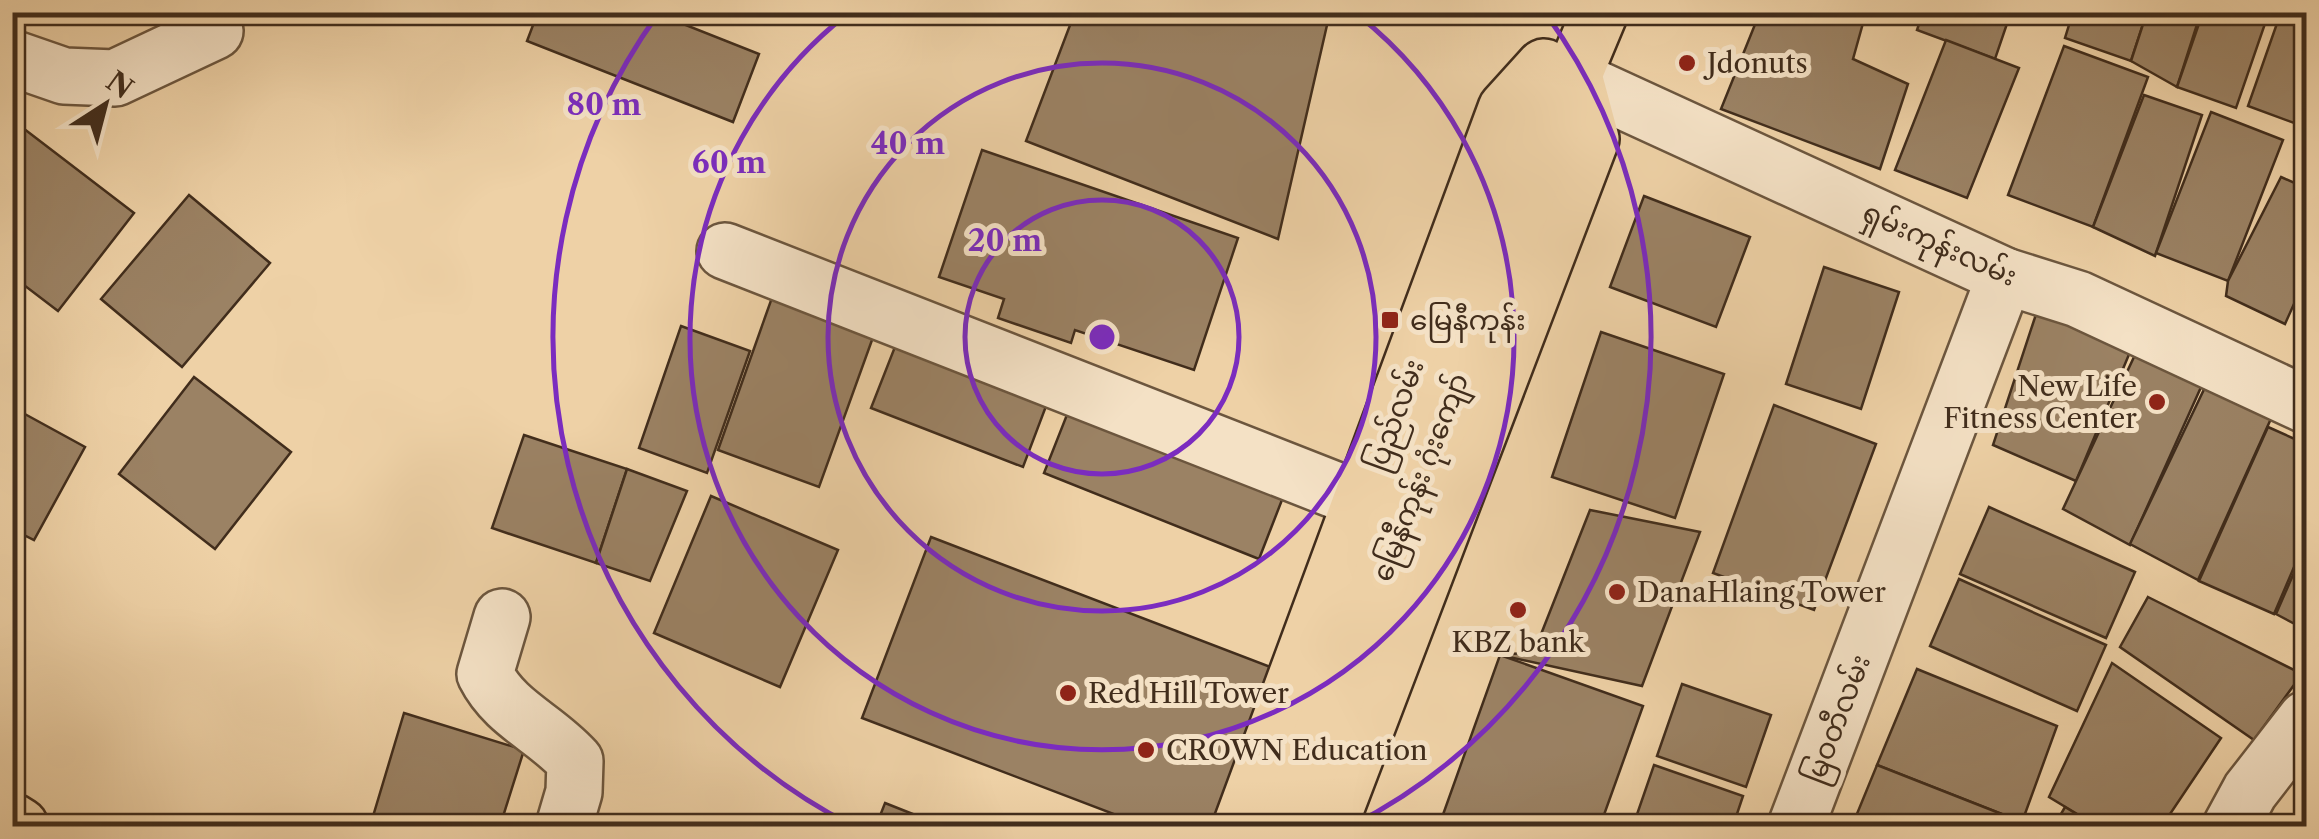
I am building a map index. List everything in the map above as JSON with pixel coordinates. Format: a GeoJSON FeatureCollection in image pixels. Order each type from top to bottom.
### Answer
{"type":"FeatureCollection","features":[{"type":"Feature","properties":{"kind":"main road","name":"ပြည်လမ်း"},"geometry":{"type":"LineString","coordinates":[[1557,91],[1562,12]]}},
{"type":"Feature","properties":{"kind":"main road","name":"ပြည်လမ်း"},"geometry":{"type":"LineString","coordinates":[[1241,826],[1506,109],[1557,91],[1600,12]]}},
{"type":"Feature","properties":{"kind":"main road","name":"မြေနီကုန်း ဂုံးကျော်"},"geometry":{"type":"LineString","coordinates":[[1286,826],[1557,91]]}},
{"type":"Feature","properties":{"kind":"main road"},"geometry":{"type":"LineString","coordinates":[[1330,826],[1591,139],[1557,91]]}},
{"type":"Feature","properties":{"kind":"main road"},"geometry":{"type":"LineString","coordinates":[[12,821],[20,826]]}},
{"type":"Feature","properties":{"kind":"street"},"geometry":{"type":"LineString","coordinates":[[12,58],[64,76],[115,78],[215,31]]}},
{"type":"Feature","properties":{"kind":"street","name":"ရှမ်းကုန်းလမ်း"},"geometry":{"type":"LineString","coordinates":[[1557,91],[2005,276],[2078,299],[2306,405]]}},
{"type":"Feature","properties":{"kind":"street"},"geometry":{"type":"LineString","coordinates":[[726,250],[1363,501]]}},
{"type":"Feature","properties":{"kind":"street","name":"မြဝတီလမ်း"},"geometry":{"type":"LineString","coordinates":[[1796,826],[2005,276]]}},
{"type":"Feature","properties":{"kind":"street"},"geometry":{"type":"LineString","coordinates":[[502,617],[486,674],[499,700],[552,736],[575,761],[574,792],[564,826]]}},
{"type":"Feature","properties":{"kind":"street"},"geometry":{"type":"LineString","coordinates":[[2232,826],[2250,791],[2304,727]]}},
{"type":"Feature","properties":{"kind":"building"},"geometry":{"type":"Polygon","coordinates":[[[538,12],[653,12],[759,54],[733,122],[527,41],[538,12]]]}},
{"type":"Feature","properties":{"kind":"building"},"geometry":{"type":"Polygon","coordinates":[[[1075,12],[1330,12],[1278,239],[1026,141],[1075,12]]]}},
{"type":"Feature","properties":{"kind":"building"},"geometry":{"type":"Polygon","coordinates":[[[1760,12],[1856,12],[1865,16],[1853,59],[1908,84],[1880,169],[1721,109],[1760,12]]]}},
{"type":"Feature","properties":{"kind":"building"},"geometry":{"type":"Polygon","coordinates":[[[1923,12],[2011,12],[1995,59],[1917,30],[1923,12]]]}},
{"type":"Feature","properties":{"kind":"building"},"geometry":{"type":"Polygon","coordinates":[[[2073,12],[2147,12],[2131,61],[2065,38],[2073,12]]]}},
{"type":"Feature","properties":{"kind":"building"},"geometry":{"type":"Polygon","coordinates":[[[2147,12],[2201,12],[2177,87],[2131,61],[2147,12]]]}},
{"type":"Feature","properties":{"kind":"building"},"geometry":{"type":"Polygon","coordinates":[[[2203,12],[2269,12],[2236,108],[2177,87],[2203,12]]]}},
{"type":"Feature","properties":{"kind":"building"},"geometry":{"type":"Polygon","coordinates":[[[2281,12],[2306,12],[2305,127],[2248,106],[2281,12]]]}},
{"type":"Feature","properties":{"kind":"building"},"geometry":{"type":"Polygon","coordinates":[[[1946,40],[2019,68],[1967,198],[1895,170],[1946,40]]]}},
{"type":"Feature","properties":{"kind":"building"},"geometry":{"type":"Polygon","coordinates":[[[2064,46],[2148,77],[2093,227],[2008,195],[2064,46]]]}},
{"type":"Feature","properties":{"kind":"building"},"geometry":{"type":"Polygon","coordinates":[[[2144,95],[2202,115],[2155,256],[2093,227],[2144,95]]]}},
{"type":"Feature","properties":{"kind":"building"},"geometry":{"type":"Polygon","coordinates":[[[2211,112],[2283,140],[2228,281],[2156,253],[2211,112]]]}},
{"type":"Feature","properties":{"kind":"building"},"geometry":{"type":"Polygon","coordinates":[[[19,125],[134,213],[58,311],[12,276],[12,134],[19,125]]]}},
{"type":"Feature","properties":{"kind":"building"},"geometry":{"type":"Polygon","coordinates":[[[982,150],[1238,238],[1194,370],[1075,330],[1071,343],[998,318],[1004,299],[939,277],[982,150]]]}},
{"type":"Feature","properties":{"kind":"building"},"geometry":{"type":"Polygon","coordinates":[[[2281,177],[2306,188],[2306,277],[2285,324],[2226,296],[2228,281],[2281,177]]]}},
{"type":"Feature","properties":{"kind":"building"},"geometry":{"type":"Polygon","coordinates":[[[189,195],[270,263],[182,367],[101,299],[189,195]]]}},
{"type":"Feature","properties":{"kind":"building"},"geometry":{"type":"Polygon","coordinates":[[[1644,196],[1750,237],[1716,327],[1610,287],[1644,196]]]}},
{"type":"Feature","properties":{"kind":"building"},"geometry":{"type":"Polygon","coordinates":[[[1824,267],[1899,292],[1861,409],[1786,384],[1824,267]]]}},
{"type":"Feature","properties":{"kind":"building"},"geometry":{"type":"Polygon","coordinates":[[[774,292],[876,329],[819,487],[718,450],[774,292]]]}},
{"type":"Feature","properties":{"kind":"building"},"geometry":{"type":"Polygon","coordinates":[[[2043,293],[2138,333],[2076,481],[1993,445],[2043,293]]]}},
{"type":"Feature","properties":{"kind":"building"},"geometry":{"type":"Polygon","coordinates":[[[681,326],[750,351],[707,473],[639,448],[681,326]]]}},
{"type":"Feature","properties":{"kind":"building"},"geometry":{"type":"Polygon","coordinates":[[[1601,332],[1724,374],[1675,518],[1552,477],[1601,332]]]}},
{"type":"Feature","properties":{"kind":"building"},"geometry":{"type":"Polygon","coordinates":[[[900,334],[1051,393],[1023,467],[871,408],[900,334]]]}},
{"type":"Feature","properties":{"kind":"building"},"geometry":{"type":"Polygon","coordinates":[[[2141,342],[2206,376],[2130,545],[2063,509],[2141,342]]]}},
{"type":"Feature","properties":{"kind":"building"},"geometry":{"type":"Polygon","coordinates":[[[194,377],[291,452],[215,549],[119,474],[194,377]]]}},
{"type":"Feature","properties":{"kind":"building"},"geometry":{"type":"Polygon","coordinates":[[[2209,379],[2274,412],[2198,580],[2130,544],[2209,379]]]}},
{"type":"Feature","properties":{"kind":"building"},"geometry":{"type":"Polygon","coordinates":[[[1072,402],[1287,487],[1259,559],[1044,473],[1072,402]]]}},
{"type":"Feature","properties":{"kind":"building"},"geometry":{"type":"Polygon","coordinates":[[[1774,405],[1876,444],[1814,610],[1713,573],[1774,405]]]}},
{"type":"Feature","properties":{"kind":"building"},"geometry":{"type":"Polygon","coordinates":[[[12,407],[85,447],[34,540],[12,529],[12,407]]]}},
{"type":"Feature","properties":{"kind":"building"},"geometry":{"type":"Polygon","coordinates":[[[2268,427],[2306,444],[2306,539],[2274,614],[2199,581],[2268,427]]]}},
{"type":"Feature","properties":{"kind":"building"},"geometry":{"type":"Polygon","coordinates":[[[524,435],[627,469],[596,563],[492,528],[524,435]]]}},
{"type":"Feature","properties":{"kind":"building"},"geometry":{"type":"Polygon","coordinates":[[[627,469],[687,491],[650,581],[596,563],[627,469]]]}},
{"type":"Feature","properties":{"kind":"building"},"geometry":{"type":"Polygon","coordinates":[[[711,496],[838,550],[780,687],[654,633],[711,496]]]}},
{"type":"Feature","properties":{"kind":"building"},"geometry":{"type":"Polygon","coordinates":[[[1989,507],[2135,572],[2106,638],[1960,574],[1989,507]]]}},
{"type":"Feature","properties":{"kind":"building","name":"DanaHlaing Tower"},"geometry":{"type":"Polygon","coordinates":[[[1590,510],[1700,532],[1642,686],[1500,655],[1534,652],[1590,510]]]}},
{"type":"Feature","properties":{"kind":"building","name":"Red Hill Tower"},"geometry":{"type":"Polygon","coordinates":[[[931,537],[1273,668],[1213,826],[1145,826],[862,718],[931,537]]]}},
{"type":"Feature","properties":{"kind":"building"},"geometry":{"type":"Polygon","coordinates":[[[2306,545],[2306,630],[2276,614],[2306,545]]]}},
{"type":"Feature","properties":{"kind":"building"},"geometry":{"type":"Polygon","coordinates":[[[1959,579],[2106,645],[2077,711],[1930,646],[1959,579]]]}},
{"type":"Feature","properties":{"kind":"building"},"geometry":{"type":"Polygon","coordinates":[[[2148,597],[2302,674],[2254,740],[2120,647],[2148,597]]]}},
{"type":"Feature","properties":{"kind":"building"},"geometry":{"type":"Polygon","coordinates":[[[1500,655],[1643,706],[1600,826],[1440,823],[1500,655]]]}},
{"type":"Feature","properties":{"kind":"building"},"geometry":{"type":"Polygon","coordinates":[[[2112,663],[2221,738],[2162,826],[2097,826],[2049,797],[2112,663]]]}},
{"type":"Feature","properties":{"kind":"building"},"geometry":{"type":"Polygon","coordinates":[[[1917,669],[2057,726],[2022,822],[1877,765],[1917,669]]]}},
{"type":"Feature","properties":{"kind":"building"},"geometry":{"type":"Polygon","coordinates":[[[1682,684],[1771,715],[1746,787],[1657,756],[1682,684]]]}},
{"type":"Feature","properties":{"kind":"building"},"geometry":{"type":"Polygon","coordinates":[[[404,713],[524,750],[500,826],[371,823],[404,713]]]}},
{"type":"Feature","properties":{"kind":"building"},"geometry":{"type":"Polygon","coordinates":[[[1654,765],[1743,796],[1733,826],[1633,826],[1654,765]]]}},
{"type":"Feature","properties":{"kind":"building"},"geometry":{"type":"Polygon","coordinates":[[[1877,765],[2022,822],[2020,826],[1852,826],[1877,765]]]}},
{"type":"Feature","properties":{"kind":"building"},"geometry":{"type":"Polygon","coordinates":[[[885,803],[943,826],[876,826],[885,803]]]}},
{"type":"Feature","properties":{"kind":"building"},"geometry":{"type":"Polygon","coordinates":[[[2065,807],[2096,826],[2054,826],[2065,807]]]}},
{"type":"Feature","properties":{"kind":"place","name":"Jdonuts"},"geometry":{"type":"Point","coordinates":[1687,63]}},
{"type":"Feature","properties":{"kind":"place","name":"မြေနီကုန်း"},"geometry":{"type":"Point","coordinates":[1390,320]}},
{"type":"Feature","properties":{"kind":"place","name":"New Life Fitness Center"},"geometry":{"type":"Point","coordinates":[2157,402]}},
{"type":"Feature","properties":{"kind":"place","name":"DanaHlaing Tower"},"geometry":{"type":"Point","coordinates":[1617,592]}},
{"type":"Feature","properties":{"kind":"place","name":"KBZ bank"},"geometry":{"type":"Point","coordinates":[1518,610]}},
{"type":"Feature","properties":{"kind":"place","name":"Red Hill Tower"},"geometry":{"type":"Point","coordinates":[1068,693]}},
{"type":"Feature","properties":{"kind":"place","name":"CROWN Education"},"geometry":{"type":"Point","coordinates":[1146,750]}}]}
